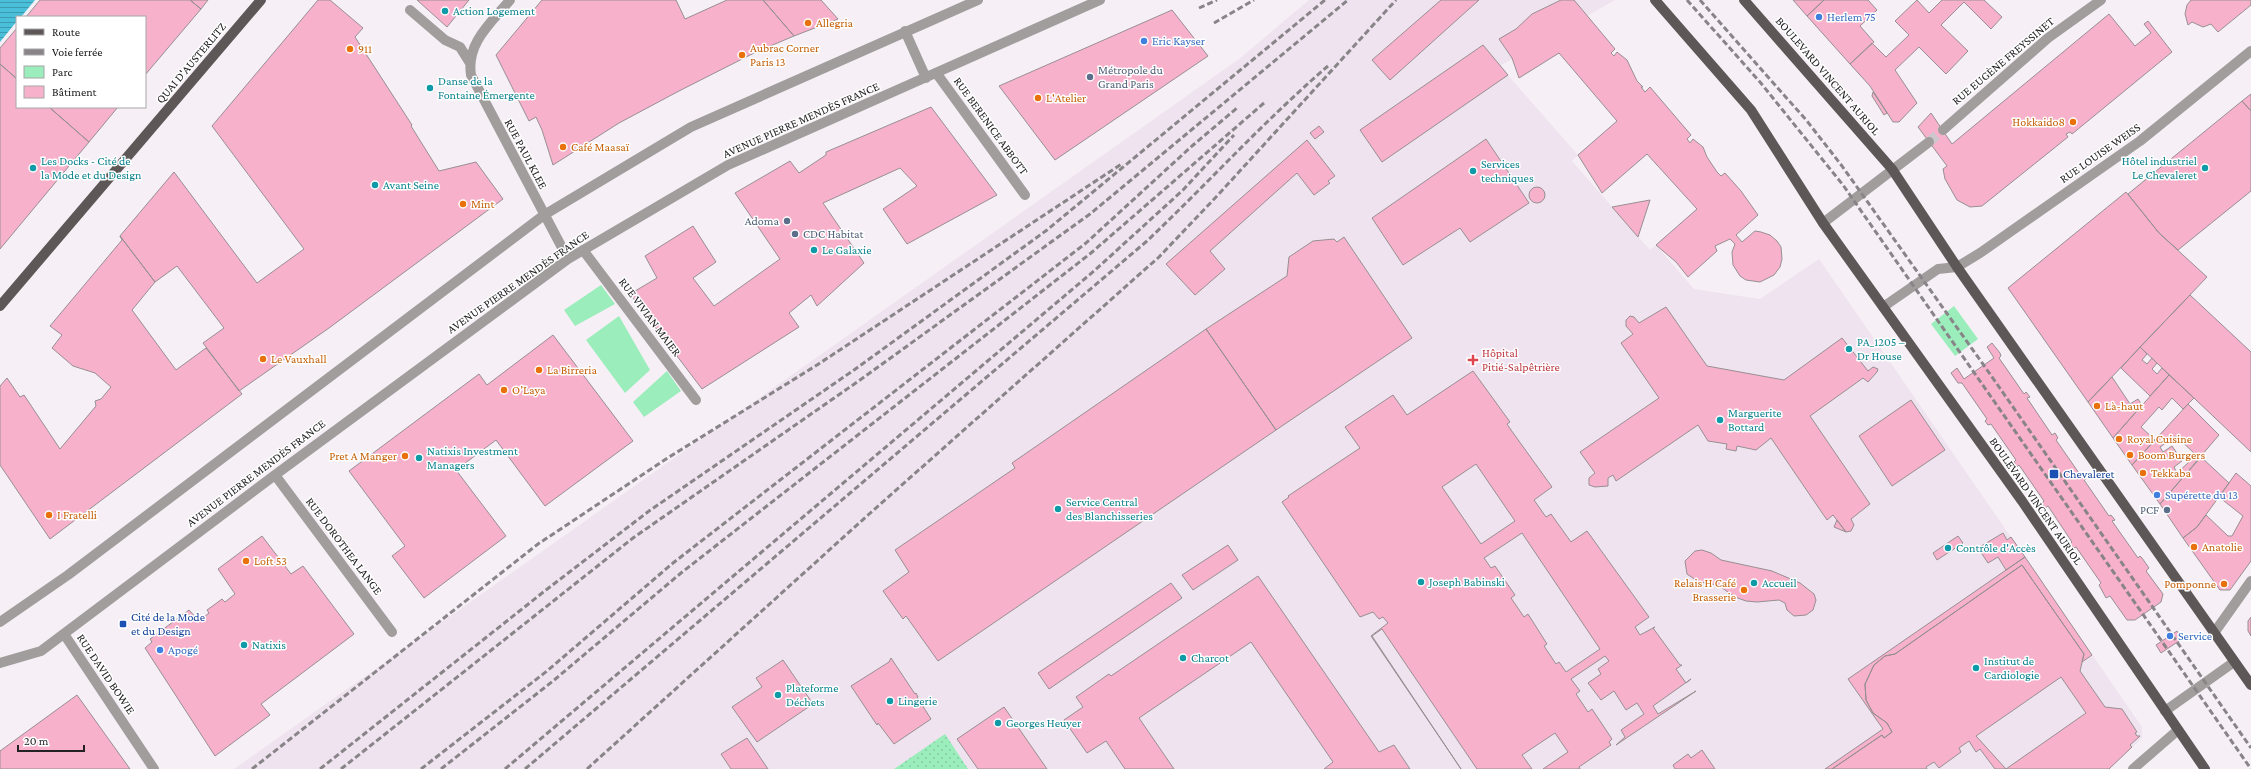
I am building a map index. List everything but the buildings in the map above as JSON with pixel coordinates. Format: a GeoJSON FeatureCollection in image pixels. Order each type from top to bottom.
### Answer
{"type":"FeatureCollection","features":[{"type":"Feature","properties":{"kind":"main road","name":"QUAI D'AUSTERLITZ"},"geometry":{"type":"LineString","coordinates":[[0,306],[261,0]]}},
{"type":"Feature","properties":{"kind":"main road","name":"BOULEVARD VINCENT AURIOL"},"geometry":{"type":"LineString","coordinates":[[1655,0],[1751,110],[1823,223],[2022,501],[2205,769]]}},
{"type":"Feature","properties":{"kind":"main road","name":"BOULEVARD VINCENT AURIOL"},"geometry":{"type":"LineString","coordinates":[[1744,0],[1892,169],[1957,267],[2251,685]]}},
{"type":"Feature","properties":{"kind":"street","name":"RUE PAUL KLEE"},"geometry":{"type":"LineString","coordinates":[[510,0],[474,45],[470,63],[474,82],[568,259]]}},
{"type":"Feature","properties":{"kind":"street"},"geometry":{"type":"LineString","coordinates":[[0,622],[74,571],[544,215],[691,126],[978,0]]}},
{"type":"Feature","properties":{"kind":"street","name":"AVENUE PIERRE MENDÈS FRANCE"},"geometry":{"type":"LineString","coordinates":[[0,663],[41,651],[274,475],[568,259],[728,165],[1100,0]]}},
{"type":"Feature","properties":{"kind":"street","name":"RUE EUGÈNE FREYSSINET"},"geometry":{"type":"LineString","coordinates":[[1943,130],[2048,38],[2101,0]]}},
{"type":"Feature","properties":{"kind":"street"},"geometry":{"type":"LineString","coordinates":[[410,10],[445,40],[460,47],[470,63]]}},
{"type":"Feature","properties":{"kind":"street"},"geometry":{"type":"LineString","coordinates":[[905,31],[926,78]]}},
{"type":"Feature","properties":{"kind":"street","name":"RUE LOUISE WEISS"},"geometry":{"type":"LineString","coordinates":[[1957,267],[1980,253],[2140,141],[2251,51]]}},
{"type":"Feature","properties":{"kind":"street","name":"RUE BERENICE ABBOTT"},"geometry":{"type":"LineString","coordinates":[[936,74],[1025,195]]}},
{"type":"Feature","properties":{"kind":"street"},"geometry":{"type":"LineString","coordinates":[[1823,223],[1929,142]]}},
{"type":"Feature","properties":{"kind":"street","name":"RUE VIVIAN MAIER"},"geometry":{"type":"LineString","coordinates":[[583,250],[696,400]]}},
{"type":"Feature","properties":{"kind":"street"},"geometry":{"type":"LineString","coordinates":[[1883,307],[1938,269],[1957,267]]}},
{"type":"Feature","properties":{"kind":"street","name":"RUE DOROTHEA LANGE"},"geometry":{"type":"LineString","coordinates":[[274,475],[392,632]]}},
{"type":"Feature","properties":{"kind":"street"},"geometry":{"type":"LineString","coordinates":[[2214,633],[2251,582]]}},
{"type":"Feature","properties":{"kind":"street","name":"RUE DAVID BOWIE"},"geometry":{"type":"LineString","coordinates":[[64,634],[154,769]]}},
{"type":"Feature","properties":{"kind":"street"},"geometry":{"type":"LineString","coordinates":[[2165,711],[2234,662]]}},
{"type":"Feature","properties":{"kind":"street"},"geometry":{"type":"LineString","coordinates":[[2133,769],[2178,730]]}},
{"type":"Feature","properties":{"kind":"shaded area","name":"Hôpital Pitié-Salpêtrière"},"geometry":{"type":"Polygon","coordinates":[[[1309,0],[1615,0],[1500,66],[1578,155],[1572,161],[1650,250],[1656,245],[1694,289],[1760,299],[1819,259],[2142,727],[2142,738],[2109,769],[234,769],[1239,59],[1309,0]]]}},
{"type":"Feature","properties":{"kind":"green space"},"geometry":{"type":"Polygon","coordinates":[[[601,285],[615,304],[575,326],[564,310],[601,285]]]}},
{"type":"Feature","properties":{"kind":"green space"},"geometry":{"type":"Polygon","coordinates":[[[1954,306],[1978,339],[1955,356],[1931,324],[1954,306]]]}},
{"type":"Feature","properties":{"kind":"green space"},"geometry":{"type":"Polygon","coordinates":[[[619,316],[650,370],[625,393],[586,340],[619,316]]]}},
{"type":"Feature","properties":{"kind":"green space"},"geometry":{"type":"Polygon","coordinates":[[[667,371],[681,391],[644,417],[633,402],[667,371]]]}},
{"type":"Feature","properties":{"kind":"green space"},"geometry":{"type":"Polygon","coordinates":[[[945,734],[968,769],[894,769],[945,734]]]}},
{"type":"Feature","properties":{"kind":"water"},"geometry":{"type":"Polygon","coordinates":[[[0,0],[35,0],[22,16],[16,16],[16,22],[0,42],[0,0]]]}},
{"type":"Feature","properties":{"kind":"tunnel"},"geometry":{"type":"LineString","coordinates":[[1929,142],[1943,130]]}},
{"type":"Feature","properties":{"kind":"railway"},"geometry":{"type":"LineString","coordinates":[[1199,8],[1217,0]]}},
{"type":"Feature","properties":{"kind":"railway"},"geometry":{"type":"LineString","coordinates":[[1214,23],[1254,0]]}},
{"type":"Feature","properties":{"kind":"railway"},"geometry":{"type":"LineString","coordinates":[[320,769],[546,590],[649,511],[854,370],[1047,230],[1325,0]]}},
{"type":"Feature","properties":{"kind":"railway"},"geometry":{"type":"LineString","coordinates":[[341,769],[633,538],[860,380],[1090,214],[1348,0]]}},
{"type":"Feature","properties":{"kind":"railway"},"geometry":{"type":"LineString","coordinates":[[587,769],[868,515],[1159,257],[1217,196],[1396,0]]}},
{"type":"Feature","properties":{"kind":"railway"},"geometry":{"type":"LineString","coordinates":[[1687,0],[1760,82],[1843,185],[2251,769]]}},
{"type":"Feature","properties":{"kind":"railway"},"geometry":{"type":"LineString","coordinates":[[1700,0],[1807,121],[1842,166],[1990,374],[2251,748]]}},
{"type":"Feature","properties":{"kind":"railway"},"geometry":{"type":"LineString","coordinates":[[525,769],[1147,241],[1259,130],[1328,66]]}},
{"type":"Feature","properties":{"kind":"railway"},"geometry":{"type":"LineString","coordinates":[[441,769],[553,681],[681,573],[1091,253],[1264,103]]}},
{"type":"Feature","properties":{"kind":"railway"},"geometry":{"type":"LineString","coordinates":[[421,769],[547,671],[673,563],[1086,243],[1192,146],[1237,108]]}},
{"type":"Feature","properties":{"kind":"railway"},"geometry":{"type":"LineString","coordinates":[[505,769],[1094,271],[1183,190],[1234,135]]}},
{"type":"Feature","properties":{"kind":"railway"},"geometry":{"type":"LineString","coordinates":[[252,769],[538,544],[666,459],[817,365],[1123,163]]}},
{"type":"Feature","properties":{"kind":"place","name":"Action Logement"},"geometry":{"type":"Point","coordinates":[445,11]}},
{"type":"Feature","properties":{"kind":"place","name":"Herlem 75"},"geometry":{"type":"Point","coordinates":[1819,17]}},
{"type":"Feature","properties":{"kind":"place","name":"Allegria"},"geometry":{"type":"Point","coordinates":[808,23]}},
{"type":"Feature","properties":{"kind":"place","name":"Eric Kayser"},"geometry":{"type":"Point","coordinates":[1144,41]}},
{"type":"Feature","properties":{"kind":"place","name":"911"},"geometry":{"type":"Point","coordinates":[350,49]}},
{"type":"Feature","properties":{"kind":"place","name":"Aubrac Corner Paris 13"},"geometry":{"type":"Point","coordinates":[742,55]}},
{"type":"Feature","properties":{"kind":"place","name":"Métropole du Grand Paris"},"geometry":{"type":"Point","coordinates":[1090,77]}},
{"type":"Feature","properties":{"kind":"place","name":"Danse de la Fontaine Émergente"},"geometry":{"type":"Point","coordinates":[430,88]}},
{"type":"Feature","properties":{"kind":"place","name":"L'Atelier"},"geometry":{"type":"Point","coordinates":[1038,98]}},
{"type":"Feature","properties":{"kind":"place","name":"Hokkaido8"},"geometry":{"type":"Point","coordinates":[2073,122]}},
{"type":"Feature","properties":{"kind":"place","name":"Café Maasaï"},"geometry":{"type":"Point","coordinates":[563,147]}},
{"type":"Feature","properties":{"kind":"place","name":"Les Docks - Cité de la Mode et du Design"},"geometry":{"type":"Point","coordinates":[33,168]}},
{"type":"Feature","properties":{"kind":"place","name":"Hôtel industriel Le Chevaleret"},"geometry":{"type":"Point","coordinates":[2205,168]}},
{"type":"Feature","properties":{"kind":"place","name":"Services techniques"},"geometry":{"type":"Point","coordinates":[1473,171]}},
{"type":"Feature","properties":{"kind":"place","name":"Avant Seine"},"geometry":{"type":"Point","coordinates":[375,185]}},
{"type":"Feature","properties":{"kind":"place","name":"Mint"},"geometry":{"type":"Point","coordinates":[463,204]}},
{"type":"Feature","properties":{"kind":"place","name":"Adoma"},"geometry":{"type":"Point","coordinates":[787,221]}},
{"type":"Feature","properties":{"kind":"place","name":"CDC Habitat"},"geometry":{"type":"Point","coordinates":[795,234]}},
{"type":"Feature","properties":{"kind":"place","name":"Le Galaxie"},"geometry":{"type":"Point","coordinates":[814,250]}},
{"type":"Feature","properties":{"kind":"place","name":"PA_1205 – Dr House"},"geometry":{"type":"Point","coordinates":[1849,349]}},
{"type":"Feature","properties":{"kind":"place","name":"Le Vauxhall"},"geometry":{"type":"Point","coordinates":[263,359]}},
{"type":"Feature","properties":{"kind":"place","name":"Hôpital Pitié-Salpêtrière"},"geometry":{"type":"Point","coordinates":[1473,360]}},
{"type":"Feature","properties":{"kind":"place","name":"La Birreria"},"geometry":{"type":"Point","coordinates":[539,370]}},
{"type":"Feature","properties":{"kind":"place","name":"O’Laya"},"geometry":{"type":"Point","coordinates":[504,390]}},
{"type":"Feature","properties":{"kind":"place","name":"Là-haut"},"geometry":{"type":"Point","coordinates":[2097,406]}},
{"type":"Feature","properties":{"kind":"place","name":"Marguerite Bottard"},"geometry":{"type":"Point","coordinates":[1720,420]}},
{"type":"Feature","properties":{"kind":"place","name":"Royal Cuisine"},"geometry":{"type":"Point","coordinates":[2119,439]}},
{"type":"Feature","properties":{"kind":"place","name":"Boom Burgers"},"geometry":{"type":"Point","coordinates":[2130,455]}},
{"type":"Feature","properties":{"kind":"place","name":"Pret A Manger"},"geometry":{"type":"Point","coordinates":[405,456]}},
{"type":"Feature","properties":{"kind":"place","name":"Natixis Investment Managers"},"geometry":{"type":"Point","coordinates":[419,458]}},
{"type":"Feature","properties":{"kind":"place","name":"Tekkaba"},"geometry":{"type":"Point","coordinates":[2143,473]}},
{"type":"Feature","properties":{"kind":"place","name":"Chevaleret"},"geometry":{"type":"Point","coordinates":[2054,474]}},
{"type":"Feature","properties":{"kind":"place","name":"Supérette du 13"},"geometry":{"type":"Point","coordinates":[2157,495]}},
{"type":"Feature","properties":{"kind":"place","name":"Service Central des Blanchisseries"},"geometry":{"type":"Point","coordinates":[1058,509]}},
{"type":"Feature","properties":{"kind":"place","name":"PCF"},"geometry":{"type":"Point","coordinates":[2167,510]}},
{"type":"Feature","properties":{"kind":"place","name":"I Fratelli"},"geometry":{"type":"Point","coordinates":[49,515]}},
{"type":"Feature","properties":{"kind":"place","name":"Anatolie"},"geometry":{"type":"Point","coordinates":[2194,547]}},
{"type":"Feature","properties":{"kind":"place","name":"Contrôle d'Accès"},"geometry":{"type":"Point","coordinates":[1948,548]}},
{"type":"Feature","properties":{"kind":"place","name":"Loft 53"},"geometry":{"type":"Point","coordinates":[246,561]}},
{"type":"Feature","properties":{"kind":"place","name":"Joseph Babinski"},"geometry":{"type":"Point","coordinates":[1421,582]}},
{"type":"Feature","properties":{"kind":"place","name":"Accueil"},"geometry":{"type":"Point","coordinates":[1754,583]}},
{"type":"Feature","properties":{"kind":"place","name":"Pomponne"},"geometry":{"type":"Point","coordinates":[2224,584]}},
{"type":"Feature","properties":{"kind":"place","name":"Relais H Café Brasserie"},"geometry":{"type":"Point","coordinates":[1744,590]}},
{"type":"Feature","properties":{"kind":"place","name":"Cité de la Mode et du Design"},"geometry":{"type":"Point","coordinates":[123,624]}},
{"type":"Feature","properties":{"kind":"place","name":"Service"},"geometry":{"type":"Point","coordinates":[2170,636]}},
{"type":"Feature","properties":{"kind":"place","name":"Natixis"},"geometry":{"type":"Point","coordinates":[244,645]}},
{"type":"Feature","properties":{"kind":"place","name":"Apogé"},"geometry":{"type":"Point","coordinates":[160,650]}},
{"type":"Feature","properties":{"kind":"place","name":"Charcot"},"geometry":{"type":"Point","coordinates":[1183,658]}},
{"type":"Feature","properties":{"kind":"place","name":"Institut de Cardiologie"},"geometry":{"type":"Point","coordinates":[1976,668]}},
{"type":"Feature","properties":{"kind":"place","name":"Plateforme Déchets"},"geometry":{"type":"Point","coordinates":[778,695]}},
{"type":"Feature","properties":{"kind":"place","name":"Lingerie"},"geometry":{"type":"Point","coordinates":[890,701]}},
{"type":"Feature","properties":{"kind":"place","name":"Georges Heuyer"},"geometry":{"type":"Point","coordinates":[998,723]}}]}
